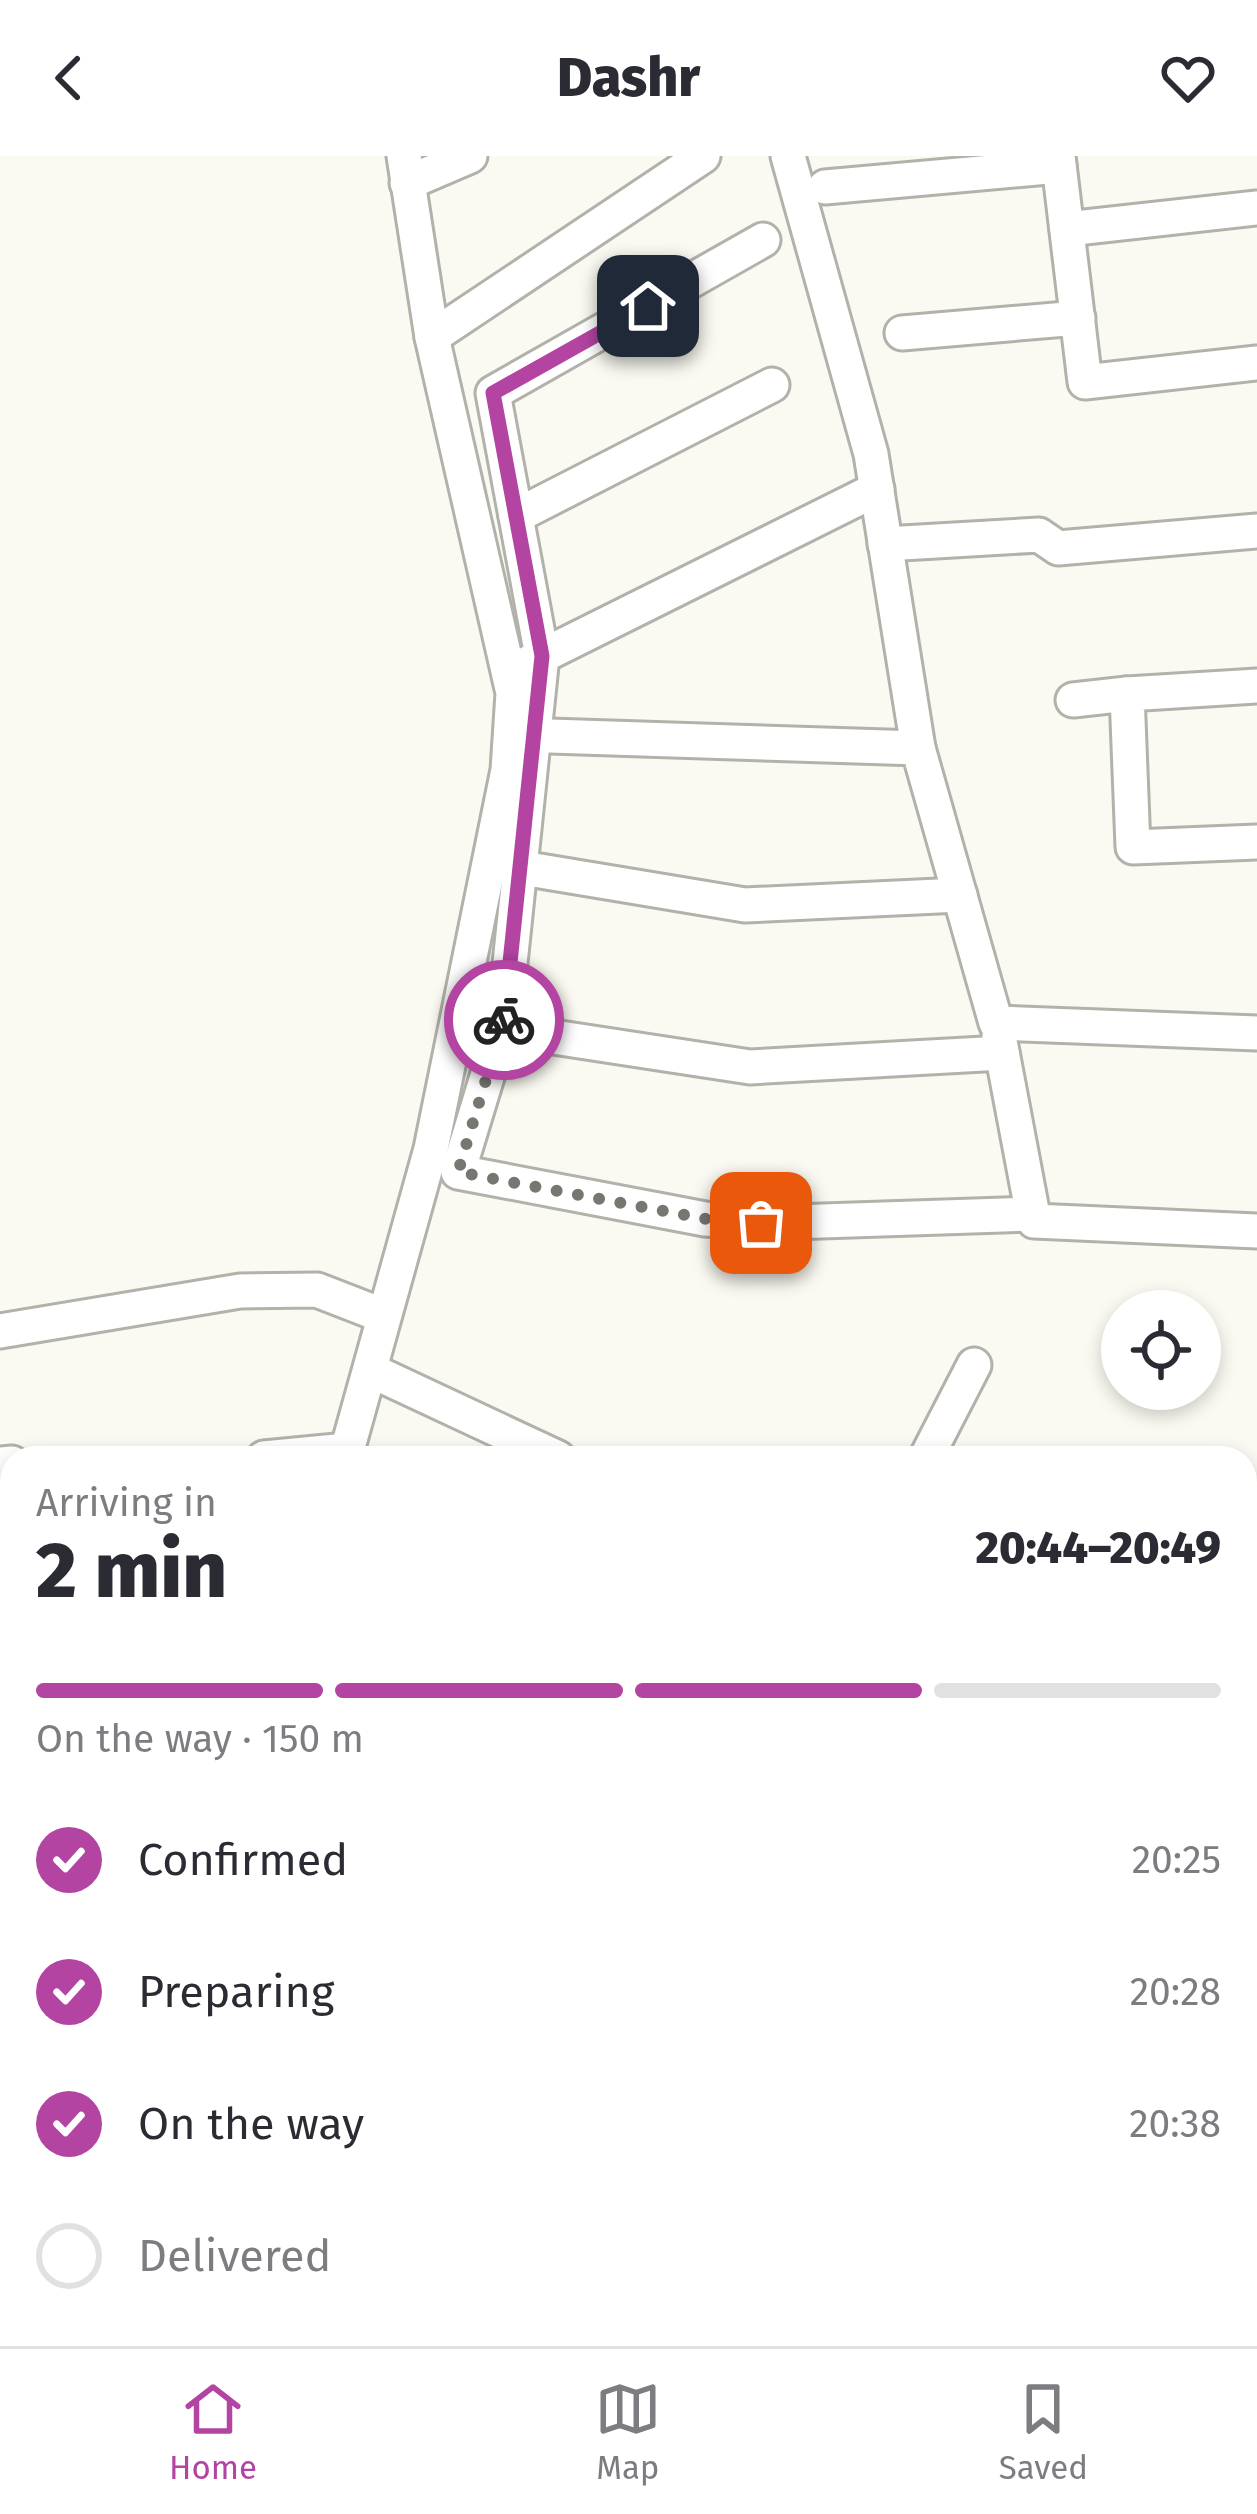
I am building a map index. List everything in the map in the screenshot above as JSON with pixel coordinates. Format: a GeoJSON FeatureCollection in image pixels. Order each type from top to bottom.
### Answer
{"type":"FeatureCollection","features":[{"type":"Feature","properties":{"kind":"street"},"geometry":{"type":"LineString","coordinates":[[470,156],[421,167],[432,337],[523,735],[522,868],[504,1021],[458,1172],[706,1219],[761,1223],[1032,1214]]}},
{"type":"Feature","properties":{"kind":"street"},"geometry":{"type":"LineString","coordinates":[[432,337],[703,156]]}},
{"type":"Feature","properties":{"kind":"street"},"geometry":{"type":"LineString","coordinates":[[788,156],[877,489],[919,748],[999,1038],[1034,1221],[1257,1231]]}},
{"type":"Feature","properties":{"kind":"street"},"geometry":{"type":"LineString","coordinates":[[825,187],[1059,161],[1085,382],[1257,363]]}},
{"type":"Feature","properties":{"kind":"street"},"geometry":{"type":"LineString","coordinates":[[1067,229],[1257,208]]}},
{"type":"Feature","properties":{"kind":"street"},"geometry":{"type":"LineString","coordinates":[[348,1446],[431,1149],[508,770],[523,735],[542,656],[493,393],[763,240]]}},
{"type":"Feature","properties":{"kind":"street"},"geometry":{"type":"LineString","coordinates":[[902,332],[1078,318]]}},
{"type":"Feature","properties":{"kind":"street"},"geometry":{"type":"LineString","coordinates":[[516,517],[772,386]]}},
{"type":"Feature","properties":{"kind":"street"},"geometry":{"type":"LineString","coordinates":[[509,672],[877,489]]}},
{"type":"Feature","properties":{"kind":"street"},"geometry":{"type":"LineString","coordinates":[[885,544],[1039,535],[1058,548],[1257,531]]}},
{"type":"Feature","properties":{"kind":"street"},"geometry":{"type":"LineString","coordinates":[[1073,700],[1257,686]]}},
{"type":"Feature","properties":{"kind":"street"},"geometry":{"type":"LineString","coordinates":[[1126,694],[1133,847],[1257,842]]}},
{"type":"Feature","properties":{"kind":"street"},"geometry":{"type":"LineString","coordinates":[[523,735],[919,748]]}},
{"type":"Feature","properties":{"kind":"street"},"geometry":{"type":"LineString","coordinates":[[522,868],[745,905],[960,895]]}},
{"type":"Feature","properties":{"kind":"street"},"geometry":{"type":"LineString","coordinates":[[460,1003],[504,1021],[514,1031],[750,1067],[999,1038],[1257,1033]]}},
{"type":"Feature","properties":{"kind":"street"},"geometry":{"type":"LineString","coordinates":[[0,1331],[240,1291],[317,1290],[384,1316]]}},
{"type":"Feature","properties":{"kind":"street"},"geometry":{"type":"LineString","coordinates":[[932,1446],[974,1365]]}},
{"type":"Feature","properties":{"kind":"street"},"geometry":{"type":"LineString","coordinates":[[370,1370],[532,1446]]}},
{"type":"Feature","properties":{"kind":"way so far"},"geometry":{"type":"LineString","coordinates":[[504,1020],[458,1172],[706,1219],[761,1223]]}},
{"type":"Feature","properties":{"kind":"route"},"geometry":{"type":"LineString","coordinates":[[504,1020],[542,656],[493,393],[648,306]]}}]}
